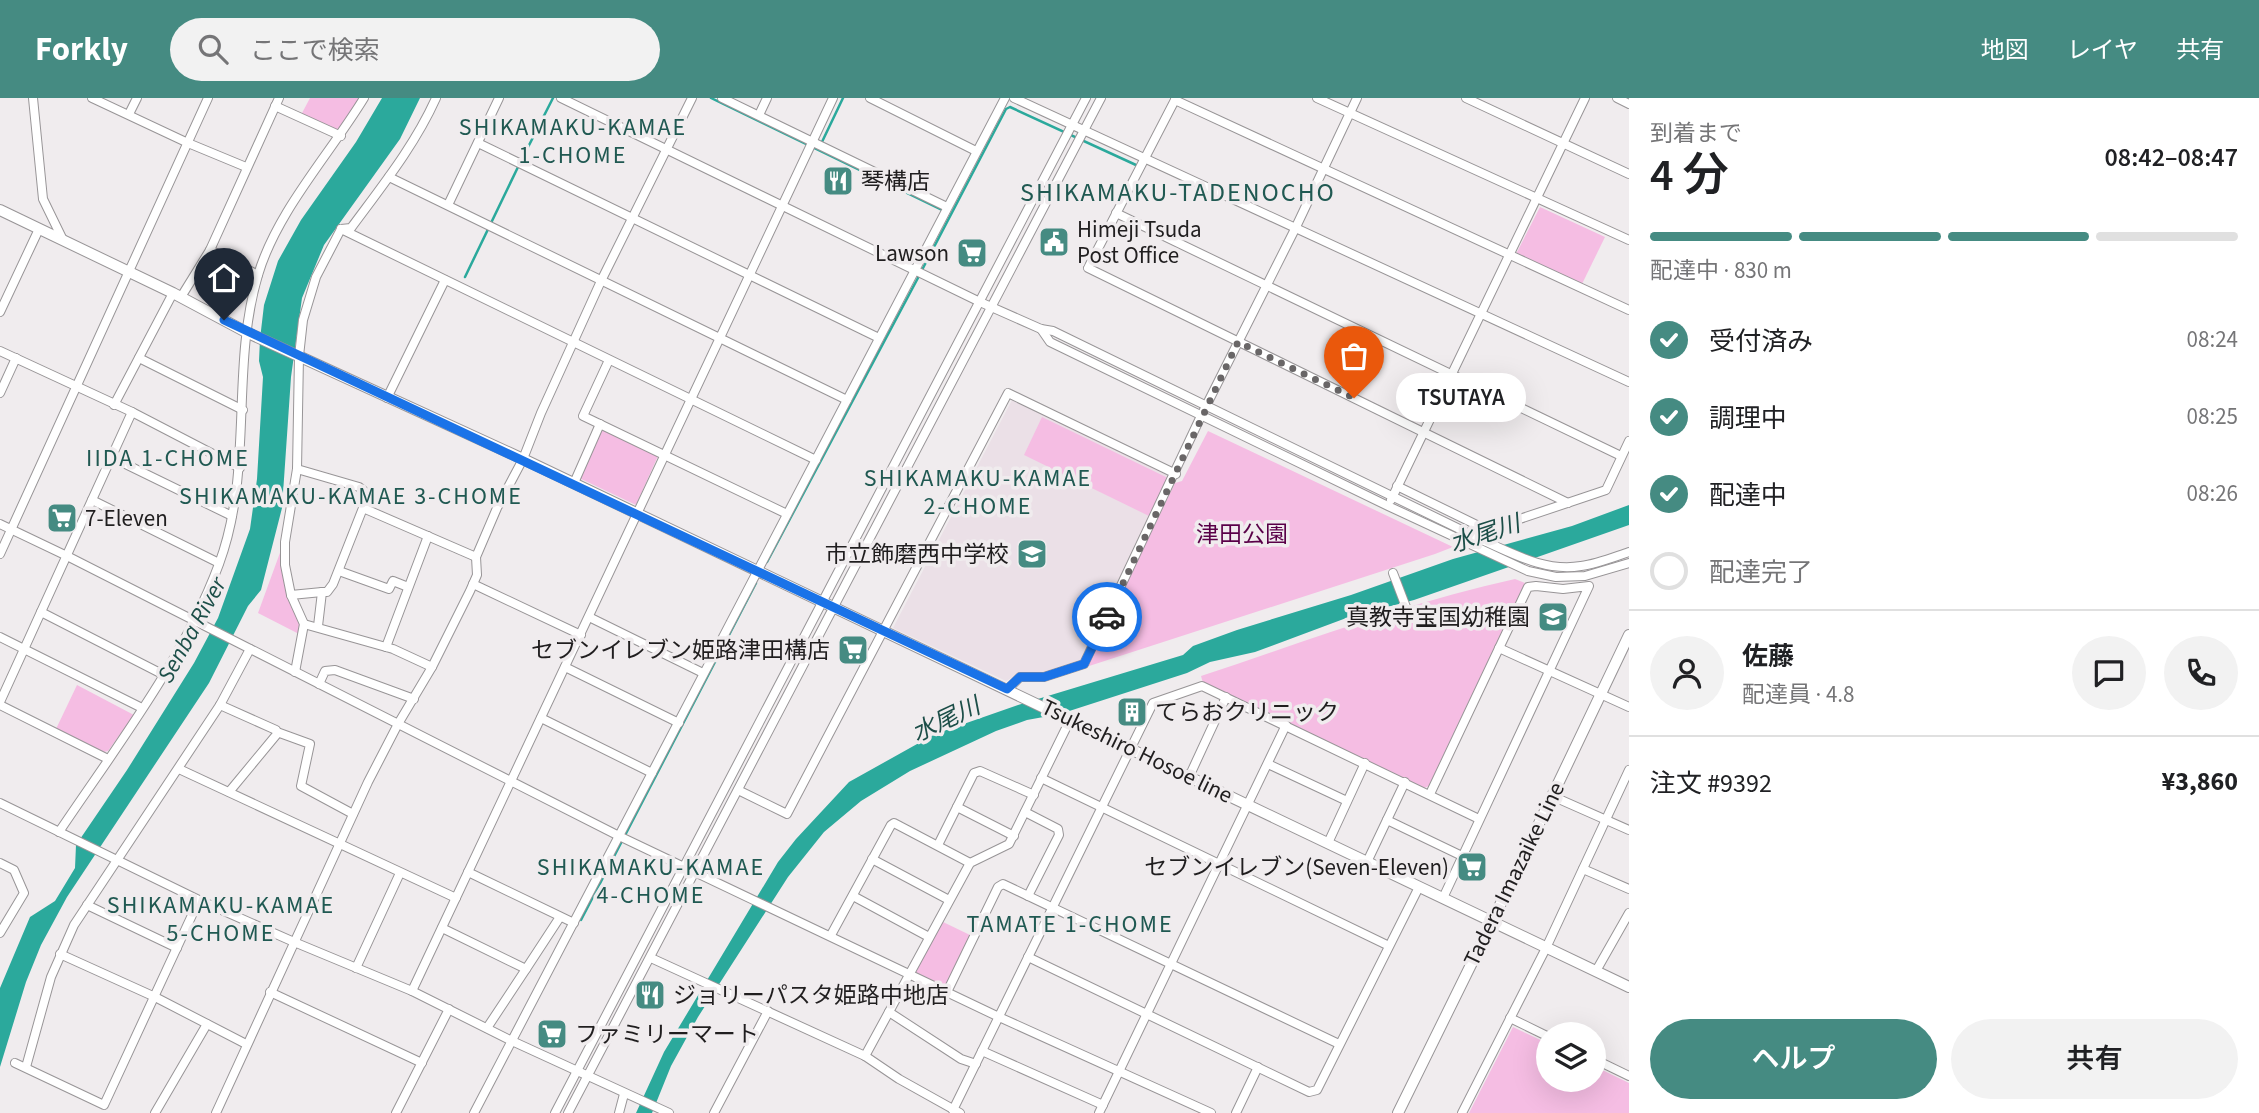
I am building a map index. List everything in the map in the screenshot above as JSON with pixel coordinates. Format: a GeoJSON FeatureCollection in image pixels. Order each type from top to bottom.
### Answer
{"type":"FeatureCollection","features":[{"type":"Feature","properties":{"kind":"main road","name":"Tsukeshiro Hosoe line"},"geometry":{"type":"LineString","coordinates":[[0,210],[129,271],[250,334],[523,459],[1629,987]]}},
{"type":"Feature","properties":{"kind":"main road","name":"Tadera Imazaike Line"},"geometry":{"type":"LineString","coordinates":[[1398,1113],[1493,922],[1629,635]]}},
{"type":"Feature","properties":{"kind":"street"},"geometry":{"type":"LineString","coordinates":[[33,98],[43,199],[62,238]]}},
{"type":"Feature","properties":{"kind":"street"},"geometry":{"type":"LineString","coordinates":[[92,98],[246,167]]}},
{"type":"Feature","properties":{"kind":"street"},"geometry":{"type":"LineString","coordinates":[[130,114],[137,98]]}},
{"type":"Feature","properties":{"kind":"street"},"geometry":{"type":"LineString","coordinates":[[0,554],[208,98]]}},
{"type":"Feature","properties":{"kind":"street"},"geometry":{"type":"LineString","coordinates":[[63,834],[108,759],[164,675],[194,620],[219,563],[232,516],[240,468],[250,334],[258,275],[278,229],[297,197],[341,136],[364,98]]}},
{"type":"Feature","properties":{"kind":"street"},"geometry":{"type":"LineString","coordinates":[[341,229],[351,228],[389,177],[436,98]]}},
{"type":"Feature","properties":{"kind":"street"},"geometry":{"type":"LineString","coordinates":[[448,205],[499,98]]}},
{"type":"Feature","properties":{"kind":"street"},"geometry":{"type":"LineString","coordinates":[[561,98],[980,302],[1041,329],[1053,331],[1206,407],[1473,547],[1528,571],[1556,577],[1585,576],[1629,563]]}},
{"type":"Feature","properties":{"kind":"street"},"geometry":{"type":"LineString","coordinates":[[216,1113],[353,814],[473,584],[478,570],[476,557],[497,508],[523,459],[601,281],[692,98]]}},
{"type":"Feature","properties":{"kind":"street"},"geometry":{"type":"LineString","coordinates":[[722,98],[947,207]]}},
{"type":"Feature","properties":{"kind":"street"},"geometry":{"type":"LineString","coordinates":[[759,115],[767,98]]}},
{"type":"Feature","properties":{"kind":"street"},"geometry":{"type":"LineString","coordinates":[[412,991],[833,98]]}},
{"type":"Feature","properties":{"kind":"street"},"geometry":{"type":"LineString","coordinates":[[870,98],[976,151]]}},
{"type":"Feature","properties":{"kind":"street"},"geometry":{"type":"LineString","coordinates":[[474,1113],[1005,98]]}},
{"type":"Feature","properties":{"kind":"street"},"geometry":{"type":"LineString","coordinates":[[1014,98],[1629,383]]}},
{"type":"Feature","properties":{"kind":"street"},"geometry":{"type":"LineString","coordinates":[[555,1113],[1086,98]]}},
{"type":"Feature","properties":{"kind":"street"},"geometry":{"type":"LineString","coordinates":[[568,1113],[1101,98]]}},
{"type":"Feature","properties":{"kind":"street"},"geometry":{"type":"LineString","coordinates":[[1317,98],[1629,240]]}},
{"type":"Feature","properties":{"kind":"street"},"geometry":{"type":"LineString","coordinates":[[1007,689],[1020,677],[1044,677],[1084,664],[1176,474],[1201,416],[1357,98]]}},
{"type":"Feature","properties":{"kind":"street"},"geometry":{"type":"LineString","coordinates":[[1466,98],[1629,174]]}},
{"type":"Feature","properties":{"kind":"street"},"geometry":{"type":"LineString","coordinates":[[1390,502],[1585,98]]}},
{"type":"Feature","properties":{"kind":"street"},"geometry":{"type":"LineString","coordinates":[[1616,98],[1629,104]]}},
{"type":"Feature","properties":{"kind":"street"},"geometry":{"type":"LineString","coordinates":[[1568,503],[1088,268],[1175,99],[1629,310]]}},
{"type":"Feature","properties":{"kind":"street"},"geometry":{"type":"LineString","coordinates":[[114,405],[177,295],[210,250],[277,102],[341,136]]}},
{"type":"Feature","properties":{"kind":"street"},"geometry":{"type":"LineString","coordinates":[[478,143],[879,338]]}},
{"type":"Feature","properties":{"kind":"street"},"geometry":{"type":"LineString","coordinates":[[389,177],[847,400]]}},
{"type":"Feature","properties":{"kind":"street"},"geometry":{"type":"LineString","coordinates":[[1116,213],[1621,456]]}},
{"type":"Feature","properties":{"kind":"street"},"geometry":{"type":"LineString","coordinates":[[0,312],[39,229]]}},
{"type":"Feature","properties":{"kind":"street"},"geometry":{"type":"LineString","coordinates":[[341,229],[816,460]]}},
{"type":"Feature","properties":{"kind":"street"},"geometry":{"type":"LineString","coordinates":[[295,672],[304,624],[291,595],[285,565],[285,542],[297,468],[297,355],[303,320],[316,276],[341,229]]}},
{"type":"Feature","properties":{"kind":"street"},"geometry":{"type":"LineString","coordinates":[[210,250],[258,275]]}},
{"type":"Feature","properties":{"kind":"street"},"geometry":{"type":"LineString","coordinates":[[387,398],[445,281]]}},
{"type":"Feature","properties":{"kind":"street"},"geometry":{"type":"LineString","coordinates":[[1041,329],[1050,342],[1201,416],[1390,502],[1537,564],[1561,568],[1584,566],[1629,552]]}},
{"type":"Feature","properties":{"kind":"street"},"geometry":{"type":"LineString","coordinates":[[0,351],[132,412],[240,468]]}},
{"type":"Feature","properties":{"kind":"street"},"geometry":{"type":"LineString","coordinates":[[0,393],[16,358]]}},
{"type":"Feature","properties":{"kind":"street"},"geometry":{"type":"LineString","coordinates":[[139,358],[243,410]]}},
{"type":"Feature","properties":{"kind":"street"},"geometry":{"type":"LineString","coordinates":[[609,360],[583,416],[787,514]]}},
{"type":"Feature","properties":{"kind":"street"},"geometry":{"type":"LineString","coordinates":[[738,790],[787,814],[1008,393],[1176,474]]}},
{"type":"Feature","properties":{"kind":"street"},"geometry":{"type":"LineString","coordinates":[[108,759],[0,704],[132,412]]}},
{"type":"Feature","properties":{"kind":"street"},"geometry":{"type":"LineString","coordinates":[[574,484],[600,424]]}},
{"type":"Feature","properties":{"kind":"street"},"geometry":{"type":"LineString","coordinates":[[1397,486],[1487,530],[1606,490],[1629,441]]}},
{"type":"Feature","properties":{"kind":"street"},"geometry":{"type":"LineString","coordinates":[[113,458],[232,516]]}},
{"type":"Feature","properties":{"kind":"street"},"geometry":{"type":"LineString","coordinates":[[291,595],[327,592],[339,571],[363,508],[364,491],[359,487],[297,468]]}},
{"type":"Feature","properties":{"kind":"street"},"geometry":{"type":"LineString","coordinates":[[92,500],[219,563]]}},
{"type":"Feature","properties":{"kind":"street"},"geometry":{"type":"LineString","coordinates":[[363,508],[476,557]]}},
{"type":"Feature","properties":{"kind":"street"},"geometry":{"type":"LineString","coordinates":[[0,524],[619,836],[999,1017],[1212,1113]]}},
{"type":"Feature","properties":{"kind":"street"},"geometry":{"type":"LineString","coordinates":[[386,647],[428,536]]}},
{"type":"Feature","properties":{"kind":"street"},"geometry":{"type":"LineString","coordinates":[[339,571],[389,589],[393,581],[408,587]]}},
{"type":"Feature","properties":{"kind":"street"},"geometry":{"type":"LineString","coordinates":[[1394,573],[1406,607]]}},
{"type":"Feature","properties":{"kind":"street"},"geometry":{"type":"LineString","coordinates":[[473,584],[580,635]]}},
{"type":"Feature","properties":{"kind":"street"},"geometry":{"type":"LineString","coordinates":[[1430,794],[1528,587],[1563,589],[1589,586],[1443,898]]}},
{"type":"Feature","properties":{"kind":"street"},"geometry":{"type":"LineString","coordinates":[[318,626],[322,592]]}},
{"type":"Feature","properties":{"kind":"street"},"geometry":{"type":"LineString","coordinates":[[41,612],[164,675]]}},
{"type":"Feature","properties":{"kind":"street"},"geometry":{"type":"LineString","coordinates":[[589,617],[704,673]]}},
{"type":"Feature","properties":{"kind":"street"},"geometry":{"type":"LineString","coordinates":[[304,624],[386,647],[432,667]]}},
{"type":"Feature","properties":{"kind":"street"},"geometry":{"type":"LineString","coordinates":[[0,637],[142,708]]}},
{"type":"Feature","properties":{"kind":"street"},"geometry":{"type":"LineString","coordinates":[[1499,648],[1629,707]]}},
{"type":"Feature","properties":{"kind":"street"},"geometry":{"type":"LineString","coordinates":[[26,1067],[42,1004],[74,925],[220,705],[250,649]]}},
{"type":"Feature","properties":{"kind":"street"},"geometry":{"type":"LineString","coordinates":[[565,667],[679,723]]}},
{"type":"Feature","properties":{"kind":"street"},"geometry":{"type":"LineString","coordinates":[[319,684],[325,671],[335,670],[414,699]]}},
{"type":"Feature","properties":{"kind":"street"},"geometry":{"type":"LineString","coordinates":[[651,958],[865,1056],[957,1111],[975,1065],[1153,703],[1202,686],[1479,818]]}},
{"type":"Feature","properties":{"kind":"street"},"geometry":{"type":"LineString","coordinates":[[1189,777],[1226,697]]}},
{"type":"Feature","properties":{"kind":"street"},"geometry":{"type":"LineString","coordinates":[[220,705],[276,730],[277,733],[310,744],[300,786],[353,814]]}},
{"type":"Feature","properties":{"kind":"street"},"geometry":{"type":"LineString","coordinates":[[541,718],[652,773]]}},
{"type":"Feature","properties":{"kind":"street"},"geometry":{"type":"LineString","coordinates":[[865,1056],[970,863],[1009,844],[1014,836],[1070,720]]}},
{"type":"Feature","properties":{"kind":"street"},"geometry":{"type":"LineString","coordinates":[[982,1051],[1101,1109],[1286,725]]}},
{"type":"Feature","properties":{"kind":"street"},"geometry":{"type":"LineString","coordinates":[[229,792],[277,733]]}},
{"type":"Feature","properties":{"kind":"street"},"geometry":{"type":"LineString","coordinates":[[1328,843],[1365,763]]}},
{"type":"Feature","properties":{"kind":"street"},"geometry":{"type":"LineString","coordinates":[[1268,764],[1348,801]]}},
{"type":"Feature","properties":{"kind":"street"},"geometry":{"type":"LineString","coordinates":[[179,769],[456,898]]}},
{"type":"Feature","properties":{"kind":"street"},"geometry":{"type":"LineString","coordinates":[[938,845],[974,773],[980,771],[1034,795]]}},
{"type":"Feature","properties":{"kind":"street"},"geometry":{"type":"LineString","coordinates":[[1462,1113],[1546,947],[1629,771]]}},
{"type":"Feature","properties":{"kind":"street"},"geometry":{"type":"LineString","coordinates":[[1041,778],[1387,945]]}},
{"type":"Feature","properties":{"kind":"street"},"geometry":{"type":"LineString","coordinates":[[1367,862],[1405,782]]}},
{"type":"Feature","properties":{"kind":"street"},"geometry":{"type":"LineString","coordinates":[[1552,796],[1629,830]]}},
{"type":"Feature","properties":{"kind":"street"},"geometry":{"type":"LineString","coordinates":[[0,803],[200,900],[412,991],[512,1041],[667,1112]]}},
{"type":"Feature","properties":{"kind":"street"},"geometry":{"type":"LineString","coordinates":[[957,807],[1014,836]]}},
{"type":"Feature","properties":{"kind":"street"},"geometry":{"type":"LineString","coordinates":[[1025,812],[1058,830],[1059,835],[1028,896]]}},
{"type":"Feature","properties":{"kind":"street"},"geometry":{"type":"LineString","coordinates":[[1387,820],[1462,856]]}},
{"type":"Feature","properties":{"kind":"street"},"geometry":{"type":"LineString","coordinates":[[831,935],[894,823],[970,863]]}},
{"type":"Feature","properties":{"kind":"street"},"geometry":{"type":"LineString","coordinates":[[872,859],[949,900]]}},
{"type":"Feature","properties":{"kind":"street"},"geometry":{"type":"LineString","coordinates":[[0,863],[14,870],[24,893],[0,933]]}},
{"type":"Feature","properties":{"kind":"street"},"geometry":{"type":"LineString","coordinates":[[1583,869],[1629,889]]}},
{"type":"Feature","properties":{"kind":"street"},"geometry":{"type":"LineString","coordinates":[[468,872],[573,923]]}},
{"type":"Feature","properties":{"kind":"street"},"geometry":{"type":"LineString","coordinates":[[355,968],[400,873]]}},
{"type":"Feature","properties":{"kind":"street"},"geometry":{"type":"LineString","coordinates":[[947,992],[998,887],[1003,884],[1339,1044]]}},
{"type":"Feature","properties":{"kind":"street"},"geometry":{"type":"LineString","coordinates":[[1028,957],[1309,1092],[1317,1090],[1387,945],[1419,887]]}},
{"type":"Feature","properties":{"kind":"street"},"geometry":{"type":"LineString","coordinates":[[853,895],[929,937]]}},
{"type":"Feature","properties":{"kind":"street"},"geometry":{"type":"LineString","coordinates":[[15,1063],[104,1105],[200,900]]}},
{"type":"Feature","properties":{"kind":"street"},"geometry":{"type":"LineString","coordinates":[[87,905],[177,948]]}},
{"type":"Feature","properties":{"kind":"street"},"geometry":{"type":"LineString","coordinates":[[1596,971],[1629,913]]}},
{"type":"Feature","properties":{"kind":"street"},"geometry":{"type":"LineString","coordinates":[[487,1028],[560,917]]}},
{"type":"Feature","properties":{"kind":"street"},"geometry":{"type":"LineString","coordinates":[[442,928],[526,969]]}},
{"type":"Feature","properties":{"kind":"street"},"geometry":{"type":"LineString","coordinates":[[60,954],[155,997],[246,1044]]}},
{"type":"Feature","properties":{"kind":"street"},"geometry":{"type":"LineString","coordinates":[[270,992],[422,1063]]}},
{"type":"Feature","properties":{"kind":"street"},"geometry":{"type":"LineString","coordinates":[[396,1113],[449,1009]]}},
{"type":"Feature","properties":{"kind":"street"},"geometry":{"type":"LineString","coordinates":[[714,1113],[768,1011]]}},
{"type":"Feature","properties":{"kind":"street"},"geometry":{"type":"LineString","coordinates":[[889,1012],[961,1059],[975,1065]]}},
{"type":"Feature","properties":{"kind":"street"},"geometry":{"type":"LineString","coordinates":[[1510,1018],[1536,1031]]}},
{"type":"Feature","properties":{"kind":"street"},"geometry":{"type":"LineString","coordinates":[[155,1113],[207,1024]]}},
{"type":"Feature","properties":{"kind":"street"},"geometry":{"type":"LineString","coordinates":[[1606,1065],[1629,1076]]}},
{"type":"Feature","properties":{"kind":"street"},"geometry":{"type":"LineString","coordinates":[[1237,1113],[1258,1067]]}},
{"type":"Feature","properties":{"kind":"street"},"geometry":{"type":"LineString","coordinates":[[619,1113],[624,1094]]}},
{"type":"Feature","properties":{"kind":"shaded area"},"geometry":{"type":"Polygon","coordinates":[[[382,98],[420,98],[400,139],[324,245],[302,298],[291,377],[282,508],[261,590],[248,606],[209,683],[67,897],[41,945],[26,982],[0,1067],[0,988],[30,917],[55,901],[75,868],[76,845],[194,663],[218,618],[250,529],[257,479],[263,377],[259,361],[264,305],[278,261],[301,220],[356,142],[382,98]]]}},
{"type":"Feature","properties":{"kind":"shaded area","name":"市立飾磨西中学校"},"geometry":{"type":"Polygon","coordinates":[[[1012,400],[1167,475],[1169,480],[1081,661],[1044,674],[1020,673],[1006,681],[893,628],[1012,400]]]}},
{"type":"Feature","properties":{"kind":"shaded area"},"geometry":{"type":"Polygon","coordinates":[[[1629,505],[1629,525],[1414,600],[1349,617],[1255,652],[1210,662],[1187,673],[1060,714],[1027,720],[996,731],[910,771],[861,801],[824,832],[788,877],[698,1017],[671,1066],[652,1113],[636,1113],[664,1052],[778,862],[849,782],[935,734],[1018,705],[1183,655],[1193,646],[1237,630],[1351,595],[1453,559],[1572,526],[1629,505]]]}},
{"type":"Feature","properties":{"kind":"green space"},"geometry":{"type":"Polygon","coordinates":[[[310,98],[362,98],[338,132],[301,115],[310,98]]]}},
{"type":"Feature","properties":{"kind":"green space"},"geometry":{"type":"Polygon","coordinates":[[[1540,207],[1605,237],[1582,284],[1516,254],[1540,207]]]}},
{"type":"Feature","properties":{"kind":"green space"},"geometry":{"type":"Polygon","coordinates":[[[1042,417],[1168,478],[1149,516],[1024,455],[1042,417]]]}},
{"type":"Feature","properties":{"kind":"green space"},"geometry":{"type":"Polygon","coordinates":[[[601,429],[658,456],[636,505],[579,478],[601,429]]]}},
{"type":"Feature","properties":{"kind":"green space","name":"津田公園"},"geometry":{"type":"Polygon","coordinates":[[[1208,431],[1453,547],[1086,667],[1175,483],[1182,481],[1208,431]]]}},
{"type":"Feature","properties":{"kind":"green space"},"geometry":{"type":"Polygon","coordinates":[[[281,550],[288,598],[300,622],[299,634],[258,613],[281,550]]]}},
{"type":"Feature","properties":{"kind":"green space"},"geometry":{"type":"Polygon","coordinates":[[[1515,579],[1525,583],[1429,786],[1424,788],[1203,683],[1201,676],[1318,636],[1436,599],[1515,579]]]}},
{"type":"Feature","properties":{"kind":"green space"},"geometry":{"type":"Polygon","coordinates":[[[77,685],[134,715],[108,751],[104,752],[56,729],[77,685]]]}},
{"type":"Feature","properties":{"kind":"green space"},"geometry":{"type":"Polygon","coordinates":[[[941,921],[970,935],[946,987],[915,972],[941,921]]]}},
{"type":"Feature","properties":{"kind":"green space"},"geometry":{"type":"Polygon","coordinates":[[[1513,1027],[1536,1038],[1536,1092],[1606,1092],[1606,1072],[1629,1083],[1629,1113],[1469,1113],[1513,1027]]]}},
{"type":"Feature","properties":{"kind":"waterway"},"geometry":{"type":"LineString","coordinates":[[521,161],[553,98]]}},
{"type":"Feature","properties":{"kind":"waterway"},"geometry":{"type":"LineString","coordinates":[[711,98],[944,211]]}},
{"type":"Feature","properties":{"kind":"waterway"},"geometry":{"type":"LineString","coordinates":[[821,144],[843,98]]}},
{"type":"Feature","properties":{"kind":"waterway"},"geometry":{"type":"LineString","coordinates":[[922,270],[1006,109],[1010,107],[1136,165]]}},
{"type":"Feature","properties":{"kind":"waterway"},"geometry":{"type":"LineString","coordinates":[[465,277],[518,167]]}},
{"type":"Feature","properties":{"kind":"waterway"},"geometry":{"type":"LineString","coordinates":[[767,562],[919,276]]}},
{"type":"Feature","properties":{"kind":"waterway"},"geometry":{"type":"LineString","coordinates":[[581,920],[756,583]]}},
{"type":"Feature","properties":{"kind":"way so far"},"geometry":{"type":"LineString","coordinates":[[1107,617],[1238,342],[1354,398]]}},
{"type":"Feature","properties":{"kind":"place","name":"琴構店"},"geometry":{"type":"Point","coordinates":[838,181]}},
{"type":"Feature","properties":{"kind":"place","name":"Himeji Tsuda Post Office"},"geometry":{"type":"Point","coordinates":[1054,242]}},
{"type":"Feature","properties":{"kind":"place","name":"Lawson"},"geometry":{"type":"Point","coordinates":[972,253]}},
{"type":"Feature","properties":{"kind":"place","name":"TSUTAYA"},"geometry":{"type":"Point","coordinates":[1354,398]}},
{"type":"Feature","properties":{"kind":"place","name":"7-Eleven"},"geometry":{"type":"Point","coordinates":[62,518]}},
{"type":"Feature","properties":{"kind":"place","name":"市立飾磨西中学校"},"geometry":{"type":"Point","coordinates":[1032,554]}},
{"type":"Feature","properties":{"kind":"place","name":"真教寺宝国幼稚園"},"geometry":{"type":"Point","coordinates":[1553,617]}},
{"type":"Feature","properties":{"kind":"place","name":"セブンイレブン姫路津田構店"},"geometry":{"type":"Point","coordinates":[853,650]}},
{"type":"Feature","properties":{"kind":"place","name":"てらおクリニック"},"geometry":{"type":"Point","coordinates":[1132,712]}},
{"type":"Feature","properties":{"kind":"place","name":"セブンイレブン(Seven-Eleven)"},"geometry":{"type":"Point","coordinates":[1472,867]}},
{"type":"Feature","properties":{"kind":"place","name":"ジョリーパスタ姫路中地店"},"geometry":{"type":"Point","coordinates":[650,995]}},
{"type":"Feature","properties":{"kind":"place","name":"ファミリーマート"},"geometry":{"type":"Point","coordinates":[552,1034]}},
{"type":"Feature","properties":{"kind":"district","name":"SHIKAMAKU-KAMAE 1-CHOME"},"geometry":{"type":"Point","coordinates":[573,141]}},
{"type":"Feature","properties":{"kind":"district","name":"SHIKAMAKU-TADENOCHO"},"geometry":{"type":"Point","coordinates":[1178,192]}},
{"type":"Feature","properties":{"kind":"district","name":"IIDA 1-CHOME"},"geometry":{"type":"Point","coordinates":[168,458]}},
{"type":"Feature","properties":{"kind":"district","name":"SHIKAMAKU-KAMAE 2-CHOME"},"geometry":{"type":"Point","coordinates":[978,492]}},
{"type":"Feature","properties":{"kind":"district","name":"SHIKAMAKU-KAMAE 3-CHOME"},"geometry":{"type":"Point","coordinates":[351,496]}},
{"type":"Feature","properties":{"kind":"district","name":"SHIKAMAKU-KAMAE 4-CHOME"},"geometry":{"type":"Point","coordinates":[651,881]}},
{"type":"Feature","properties":{"kind":"district","name":"SHIKAMAKU-KAMAE 5-CHOME"},"geometry":{"type":"Point","coordinates":[221,919]}},
{"type":"Feature","properties":{"kind":"district","name":"TAMATE 1-CHOME"},"geometry":{"type":"Point","coordinates":[1070,924]}},
{"type":"Feature","properties":{"kind":"route"},"geometry":{"type":"LineString","coordinates":[[224,320],[1007,689],[1020,677],[1044,677],[1084,664],[1107,617]]}},
{"type":"Feature","properties":{"kind":"water label","name":"水尾川"},"geometry":{"type":"Point","coordinates":[1485,534]}},
{"type":"Feature","properties":{"kind":"water label","name":"Senba River"},"geometry":{"type":"Point","coordinates":[192,630]}},
{"type":"Feature","properties":{"kind":"water label","name":"水尾川"},"geometry":{"type":"Point","coordinates":[946,720]}}]}
